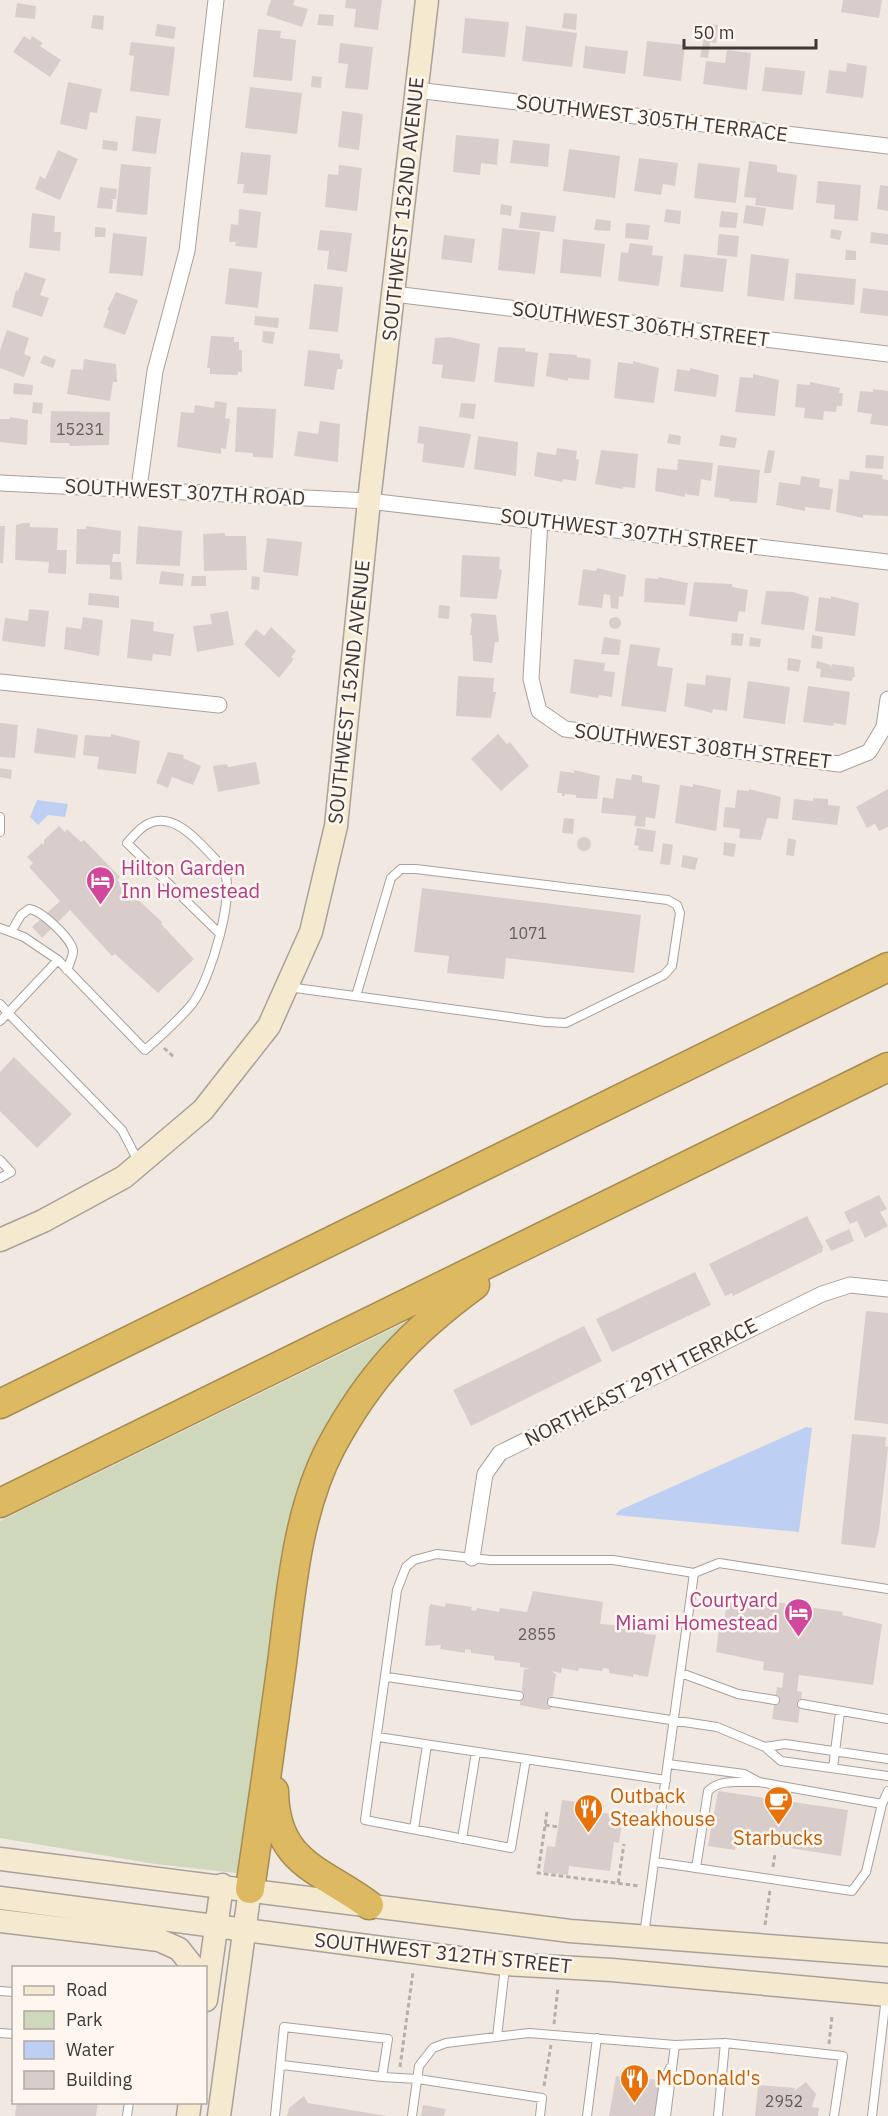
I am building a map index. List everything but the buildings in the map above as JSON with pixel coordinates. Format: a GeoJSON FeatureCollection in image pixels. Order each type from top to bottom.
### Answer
{"type":"FeatureCollection","features":[{"type":"Feature","properties":{"kind":"highway"},"geometry":{"type":"LineString","coordinates":[[0,1404],[888,967]]}},
{"type":"Feature","properties":{"kind":"highway"},"geometry":{"type":"LineString","coordinates":[[0,1503],[888,1067]]}},
{"type":"Feature","properties":{"kind":"highway"},"geometry":{"type":"LineString","coordinates":[[250,1889],[294,1576],[309,1506],[330,1449],[358,1400],[396,1351],[436,1313],[477,1283],[502,1256]]}},
{"type":"Feature","properties":{"kind":"highway"},"geometry":{"type":"LineString","coordinates":[[275,1714],[274,1812],[283,1838],[301,1861],[321,1875],[340,1883],[369,1905]]}},
{"type":"Feature","properties":{"kind":"main road","name":"SOUTHWEST 152ND AVENUE"},"geometry":{"type":"LineString","coordinates":[[0,1240],[43,1221],[124,1177],[202,1110],[269,1026],[311,932],[336,826],[369,501],[427,0]]}},
{"type":"Feature","properties":{"kind":"main road","name":"SOUTHWEST 312TH STREET"},"geometry":{"type":"LineString","coordinates":[[0,1859],[222,1885],[570,1932],[888,1955]]}},
{"type":"Feature","properties":{"kind":"main road"},"geometry":{"type":"LineString","coordinates":[[207,1992],[222,1885]]}},
{"type":"Feature","properties":{"kind":"main road"},"geometry":{"type":"LineString","coordinates":[[219,2116],[250,1889]]}},
{"type":"Feature","properties":{"kind":"main road","name":"SOUTHWEST 312TH STREET"},"geometry":{"type":"LineString","coordinates":[[0,1898],[505,1964],[887,1990]]}},
{"type":"Feature","properties":{"kind":"main road"},"geometry":{"type":"LineString","coordinates":[[0,1921],[159,1940],[179,1949],[192,1966]]}},
{"type":"Feature","properties":{"kind":"street"},"geometry":{"type":"LineString","coordinates":[[139,488],[155,371],[188,251],[216,0]]}},
{"type":"Feature","properties":{"kind":"street","name":"SOUTHWEST 305TH TERRACE"},"geometry":{"type":"LineString","coordinates":[[416,90],[888,146]]}},
{"type":"Feature","properties":{"kind":"street","name":"SOUTHWEST 306TH STREET"},"geometry":{"type":"LineString","coordinates":[[394,294],[888,354]]}},
{"type":"Feature","properties":{"kind":"street","name":"SOUTHWEST 307TH ROAD"},"geometry":{"type":"LineString","coordinates":[[0,483],[369,501]]}},
{"type":"Feature","properties":{"kind":"street","name":"SOUTHWEST 307TH STREET"},"geometry":{"type":"LineString","coordinates":[[369,501],[888,561]]}},
{"type":"Feature","properties":{"kind":"street","name":"SOUTHWEST 308TH STREET"},"geometry":{"type":"LineString","coordinates":[[540,520],[531,679],[539,711],[565,729],[839,764],[869,752],[884,727],[888,699]]}},
{"type":"Feature","properties":{"kind":"street"},"geometry":{"type":"LineString","coordinates":[[0,682],[219,705]]}},
{"type":"Feature","properties":{"kind":"street","name":"NORTHEAST 29TH TERRACE"},"geometry":{"type":"LineString","coordinates":[[472,1558],[485,1474],[500,1453],[822,1293],[849,1285],[888,1289]]}},
{"type":"Feature","properties":{"kind":"lane"},"geometry":{"type":"LineString","coordinates":[[0,817],[0,832]]}},
{"type":"Feature","properties":{"kind":"lane"},"geometry":{"type":"LineString","coordinates":[[0,928],[11,932],[58,960],[146,1050],[197,996],[208,971],[219,933],[228,885],[224,867],[180,826],[169,821],[158,820],[143,826],[127,843],[219,933]]}},
{"type":"Feature","properties":{"kind":"lane"},"geometry":{"type":"LineString","coordinates":[[287,987],[356,996],[566,1023],[663,975],[672,966],[680,913],[677,905],[668,900],[401,869],[391,878],[356,996]]}},
{"type":"Feature","properties":{"kind":"lane"},"geometry":{"type":"LineString","coordinates":[[11,932],[25,910],[41,912],[70,943],[73,954],[67,970]]}},
{"type":"Feature","properties":{"kind":"lane"},"geometry":{"type":"LineString","coordinates":[[0,1021],[58,960]]}},
{"type":"Feature","properties":{"kind":"lane"},"geometry":{"type":"LineString","coordinates":[[0,1004],[122,1130],[140,1164]]}},
{"type":"Feature","properties":{"kind":"lane"},"geometry":{"type":"LineString","coordinates":[[0,1160],[11,1172],[0,1178]]}},
{"type":"Feature","properties":{"kind":"lane"},"geometry":{"type":"LineString","coordinates":[[526,1759],[511,1848],[365,1820],[387,1677],[397,1590],[406,1567],[414,1560],[437,1554],[472,1558],[613,1560],[694,1573],[719,1563],[888,1589]]}},
{"type":"Feature","properties":{"kind":"lane"},"geometry":{"type":"LineString","coordinates":[[644,1936],[694,1573]]}},
{"type":"Feature","properties":{"kind":"lane"},"geometry":{"type":"LineString","coordinates":[[681,1673],[738,1694],[775,1700]]}},
{"type":"Feature","properties":{"kind":"lane"},"geometry":{"type":"LineString","coordinates":[[387,1677],[519,1696]]}},
{"type":"Feature","properties":{"kind":"lane"},"geometry":{"type":"LineString","coordinates":[[552,1702],[717,1727],[765,1747],[781,1761],[888,1776]]}},
{"type":"Feature","properties":{"kind":"lane"},"geometry":{"type":"LineString","coordinates":[[802,1704],[888,1719]]}},
{"type":"Feature","properties":{"kind":"lane"},"geometry":{"type":"LineString","coordinates":[[833,1768],[840,1712]]}},
{"type":"Feature","properties":{"kind":"lane"},"geometry":{"type":"LineString","coordinates":[[378,1737],[666,1780]]}},
{"type":"Feature","properties":{"kind":"lane"},"geometry":{"type":"LineString","coordinates":[[414,1829],[427,1744]]}},
{"type":"Feature","properties":{"kind":"lane"},"geometry":{"type":"LineString","coordinates":[[765,1747],[785,1744],[888,1759]]}},
{"type":"Feature","properties":{"kind":"lane"},"geometry":{"type":"LineString","coordinates":[[462,1839],[476,1752]]}},
{"type":"Feature","properties":{"kind":"lane"},"geometry":{"type":"LineString","coordinates":[[668,1764],[744,1774],[759,1782]]}},
{"type":"Feature","properties":{"kind":"lane"},"geometry":{"type":"LineString","coordinates":[[696,1868],[708,1791],[714,1785],[725,1782],[759,1782],[882,1804]]}},
{"type":"Feature","properties":{"kind":"lane"},"geometry":{"type":"LineString","coordinates":[[655,1862],[852,1891],[866,1872],[882,1804],[888,1791]]}},
{"type":"Feature","properties":{"kind":"lane"},"geometry":{"type":"LineString","coordinates":[[497,2037],[505,1964]]}},
{"type":"Feature","properties":{"kind":"lane"},"geometry":{"type":"LineString","coordinates":[[872,2116],[887,1990]]}},
{"type":"Feature","properties":{"kind":"lane"},"geometry":{"type":"LineString","coordinates":[[275,2116],[282,2065],[284,2027],[388,2038],[382,2077]]}},
{"type":"Feature","properties":{"kind":"lane"},"geometry":{"type":"LineString","coordinates":[[412,2116],[419,2066],[433,2048],[446,2043],[529,2033],[675,2045],[725,2043],[843,2056],[834,2116]]}},
{"type":"Feature","properties":{"kind":"lane"},"geometry":{"type":"LineString","coordinates":[[588,2116],[597,2038]]}},
{"type":"Feature","properties":{"kind":"lane"},"geometry":{"type":"LineString","coordinates":[[718,2116],[725,2043]]}},
{"type":"Feature","properties":{"kind":"lane"},"geometry":{"type":"LineString","coordinates":[[666,2116],[675,2045]]}},
{"type":"Feature","properties":{"kind":"lane"},"geometry":{"type":"LineString","coordinates":[[659,2116],[664,2081],[673,2061]]}},
{"type":"Feature","properties":{"kind":"lane"},"geometry":{"type":"LineString","coordinates":[[282,2065],[418,2079],[542,2098],[540,2116]]}},
{"type":"Feature","properties":{"kind":"path"},"geometry":{"type":"LineString","coordinates":[[164,1047],[174,1057]]}},
{"type":"Feature","properties":{"kind":"path"},"geometry":{"type":"LineString","coordinates":[[547,1812],[538,1873],[639,1886]]}},
{"type":"Feature","properties":{"kind":"path"},"geometry":{"type":"LineString","coordinates":[[545,1825],[558,1827]]}},
{"type":"Feature","properties":{"kind":"path"},"geometry":{"type":"LineString","coordinates":[[618,1883],[624,1844]]}},
{"type":"Feature","properties":{"kind":"path"},"geometry":{"type":"LineString","coordinates":[[772,1869],[775,1854]]}},
{"type":"Feature","properties":{"kind":"path"},"geometry":{"type":"LineString","coordinates":[[764,1930],[770,1889]]}},
{"type":"Feature","properties":{"kind":"path"},"geometry":{"type":"LineString","coordinates":[[399,2078],[413,1970]]}},
{"type":"Feature","properties":{"kind":"path"},"geometry":{"type":"LineString","coordinates":[[828,2055],[832,2016]]}},
{"type":"Feature","properties":{"kind":"green space"},"geometry":{"type":"Polygon","coordinates":[[[412,1319],[331,1432],[245,1874],[155,1864],[0,1838],[0,1521],[412,1319]]]}},
{"type":"Feature","properties":{"kind":"water"},"geometry":{"type":"Polygon","coordinates":[[[37,800],[68,804],[65,817],[48,815],[38,825],[30,817],[37,800]]]}},
{"type":"Feature","properties":{"kind":"water"},"geometry":{"type":"Polygon","coordinates":[[[806,1427],[812,1428],[799,1532],[615,1515],[620,1510],[806,1427]]]}},
{"type":"Feature","properties":{"kind":"place","name":"Hilton Garden Inn Homestead"},"geometry":{"type":"Point","coordinates":[100,906]}},
{"type":"Feature","properties":{"kind":"place","name":"Courtyard Miami Homestead"},"geometry":{"type":"Point","coordinates":[799,1638]}},
{"type":"Feature","properties":{"kind":"place","name":"Starbucks"},"geometry":{"type":"Point","coordinates":[778,1826]}},
{"type":"Feature","properties":{"kind":"place","name":"Outback Steakhouse"},"geometry":{"type":"Point","coordinates":[589,1834]}},
{"type":"Feature","properties":{"kind":"place","name":"McDonald's"},"geometry":{"type":"Point","coordinates":[635,2104]}}]}
